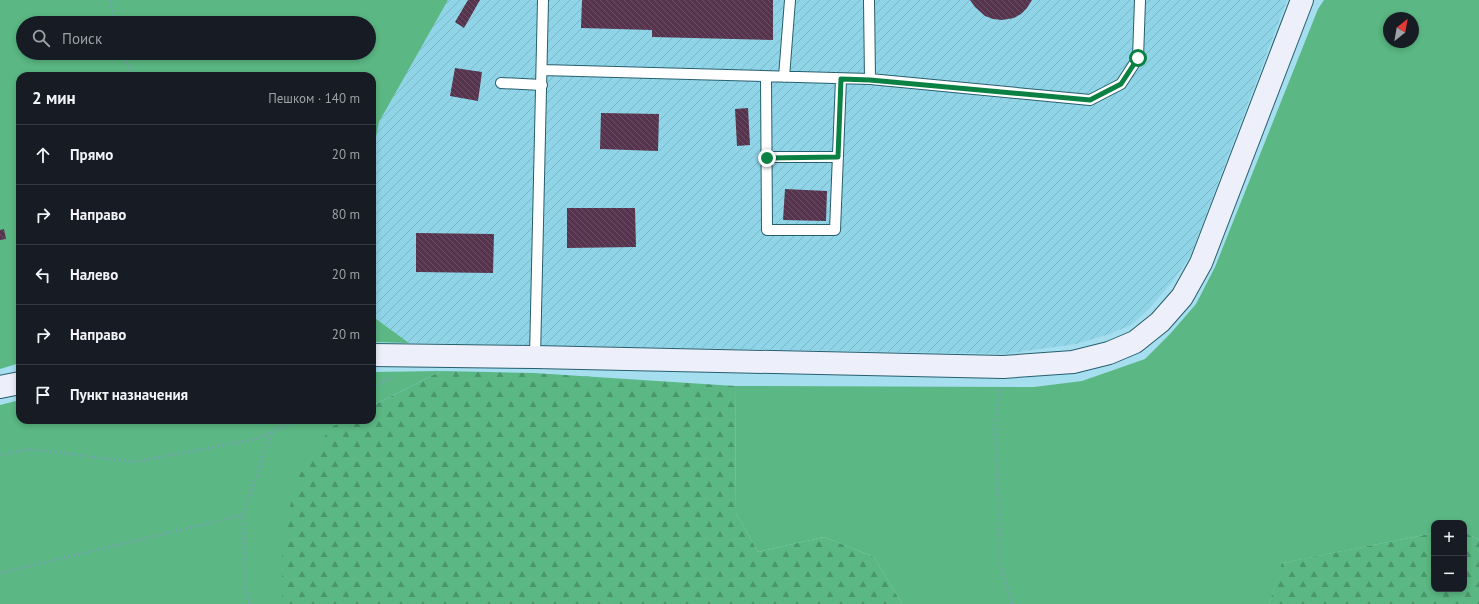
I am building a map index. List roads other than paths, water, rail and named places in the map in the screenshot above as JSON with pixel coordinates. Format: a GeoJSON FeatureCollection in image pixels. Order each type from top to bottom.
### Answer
{"type":"FeatureCollection","features":[{"type":"Feature","properties":{"kind":"street"},"geometry":{"type":"LineString","coordinates":[[376,355],[1003,367],[1073,362],[1109,353],[1135,342],[1160,322],[1182,297],[1201,263],[1302,0]]}},
{"type":"Feature","properties":{"kind":"street"},"geometry":{"type":"LineString","coordinates":[[0,387],[16,384]]}},
{"type":"Feature","properties":{"kind":"lane"},"geometry":{"type":"LineString","coordinates":[[535,357],[543,0]]}},
{"type":"Feature","properties":{"kind":"lane"},"geometry":{"type":"LineString","coordinates":[[784,77],[790,0]]}},
{"type":"Feature","properties":{"kind":"lane"},"geometry":{"type":"LineString","coordinates":[[869,0],[870,80]]}},
{"type":"Feature","properties":{"kind":"lane"},"geometry":{"type":"LineString","coordinates":[[542,70],[870,80],[1090,100],[1121,84],[1138,58],[1140,0]]}},
{"type":"Feature","properties":{"kind":"lane"},"geometry":{"type":"LineString","coordinates":[[766,76],[767,230],[835,230],[841,79]]}},
{"type":"Feature","properties":{"kind":"lane"},"geometry":{"type":"LineString","coordinates":[[502,83],[542,85]]}},
{"type":"Feature","properties":{"kind":"lane"},"geometry":{"type":"LineString","coordinates":[[767,158],[838,157]]}}]}
